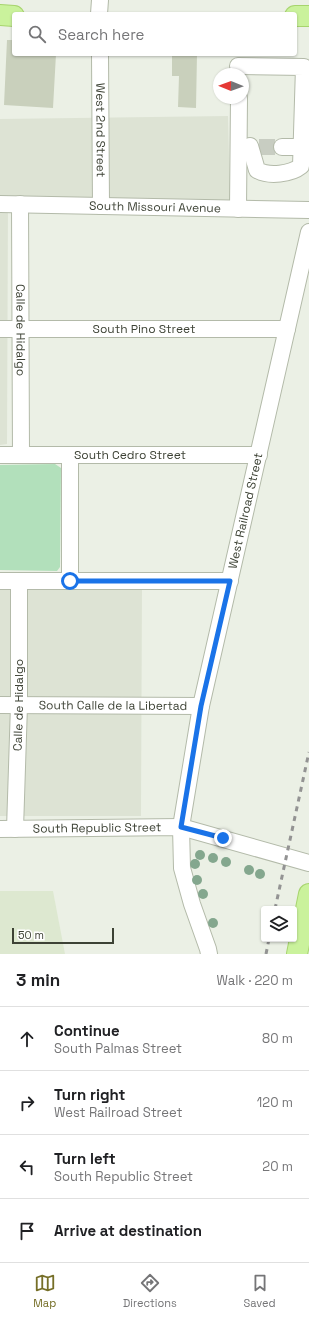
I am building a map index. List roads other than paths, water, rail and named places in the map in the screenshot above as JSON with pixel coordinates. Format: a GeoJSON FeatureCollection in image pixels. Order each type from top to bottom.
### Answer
{"type":"FeatureCollection","features":[{"type":"Feature","properties":{"kind":"main road"},"geometry":{"type":"LineString","coordinates":[[0,15],[12,16]]}},
{"type":"Feature","properties":{"kind":"main road"},"geometry":{"type":"LineString","coordinates":[[297,16],[309,16]]}},
{"type":"Feature","properties":{"kind":"main road"},"geometry":{"type":"LineString","coordinates":[[297,954],[306,929],[309,894]]}},
{"type":"Feature","properties":{"kind":"street"},"geometry":{"type":"LineString","coordinates":[[99,12],[100,0]]}},
{"type":"Feature","properties":{"kind":"street","name":"West 2nd Street"},"geometry":{"type":"LineString","coordinates":[[100,56],[101,206]]}},
{"type":"Feature","properties":{"kind":"street"},"geometry":{"type":"LineString","coordinates":[[238,65],[304,66],[307,81],[306,147],[301,166],[295,171],[263,173],[257,170],[240,104]]}},
{"type":"Feature","properties":{"kind":"street"},"geometry":{"type":"LineString","coordinates":[[238,209],[250,146]]}},
{"type":"Feature","properties":{"kind":"street"},"geometry":{"type":"LineString","coordinates":[[282,146],[306,147]]}},
{"type":"Feature","properties":{"kind":"street","name":"South Missouri Avenue"},"geometry":{"type":"LineString","coordinates":[[0,204],[309,210]]}},
{"type":"Feature","properties":{"kind":"street","name":"Calle de Hidalgo"},"geometry":{"type":"LineString","coordinates":[[20,204],[21,455]]}},
{"type":"Feature","properties":{"kind":"street","name":"West Railroad Street"},"geometry":{"type":"LineString","coordinates":[[209,954],[192,904],[182,868],[181,827],[201,706],[309,232]]}},
{"type":"Feature","properties":{"kind":"street","name":"South Pino Street"},"geometry":{"type":"LineString","coordinates":[[0,329],[287,329]]}},
{"type":"Feature","properties":{"kind":"street","name":"South Cedro Street"},"geometry":{"type":"LineString","coordinates":[[0,455],[259,455]]}},
{"type":"Feature","properties":{"kind":"street"},"geometry":{"type":"LineString","coordinates":[[70,455],[70,581]]}},
{"type":"Feature","properties":{"kind":"street"},"geometry":{"type":"LineString","coordinates":[[0,581],[230,581]]}},
{"type":"Feature","properties":{"kind":"street","name":"Calle de Hidalgo"},"geometry":{"type":"LineString","coordinates":[[8,829],[19,704],[19,581]]}},
{"type":"Feature","properties":{"kind":"street","name":"South Calle de la Libertad"},"geometry":{"type":"LineString","coordinates":[[0,705],[201,706]]}},
{"type":"Feature","properties":{"kind":"street","name":"South Republic Street"},"geometry":{"type":"LineString","coordinates":[[8,829],[181,827],[309,863]]}},
{"type":"Feature","properties":{"kind":"tunnel"},"geometry":{"type":"LineString","coordinates":[[259,147],[282,147]]}},
{"type":"Feature","properties":{"kind":"railway"},"geometry":{"type":"LineString","coordinates":[[276,906],[309,752]]}},
{"type":"Feature","properties":{"kind":"railway"},"geometry":{"type":"LineString","coordinates":[[266,954],[268,942]]}}]}
